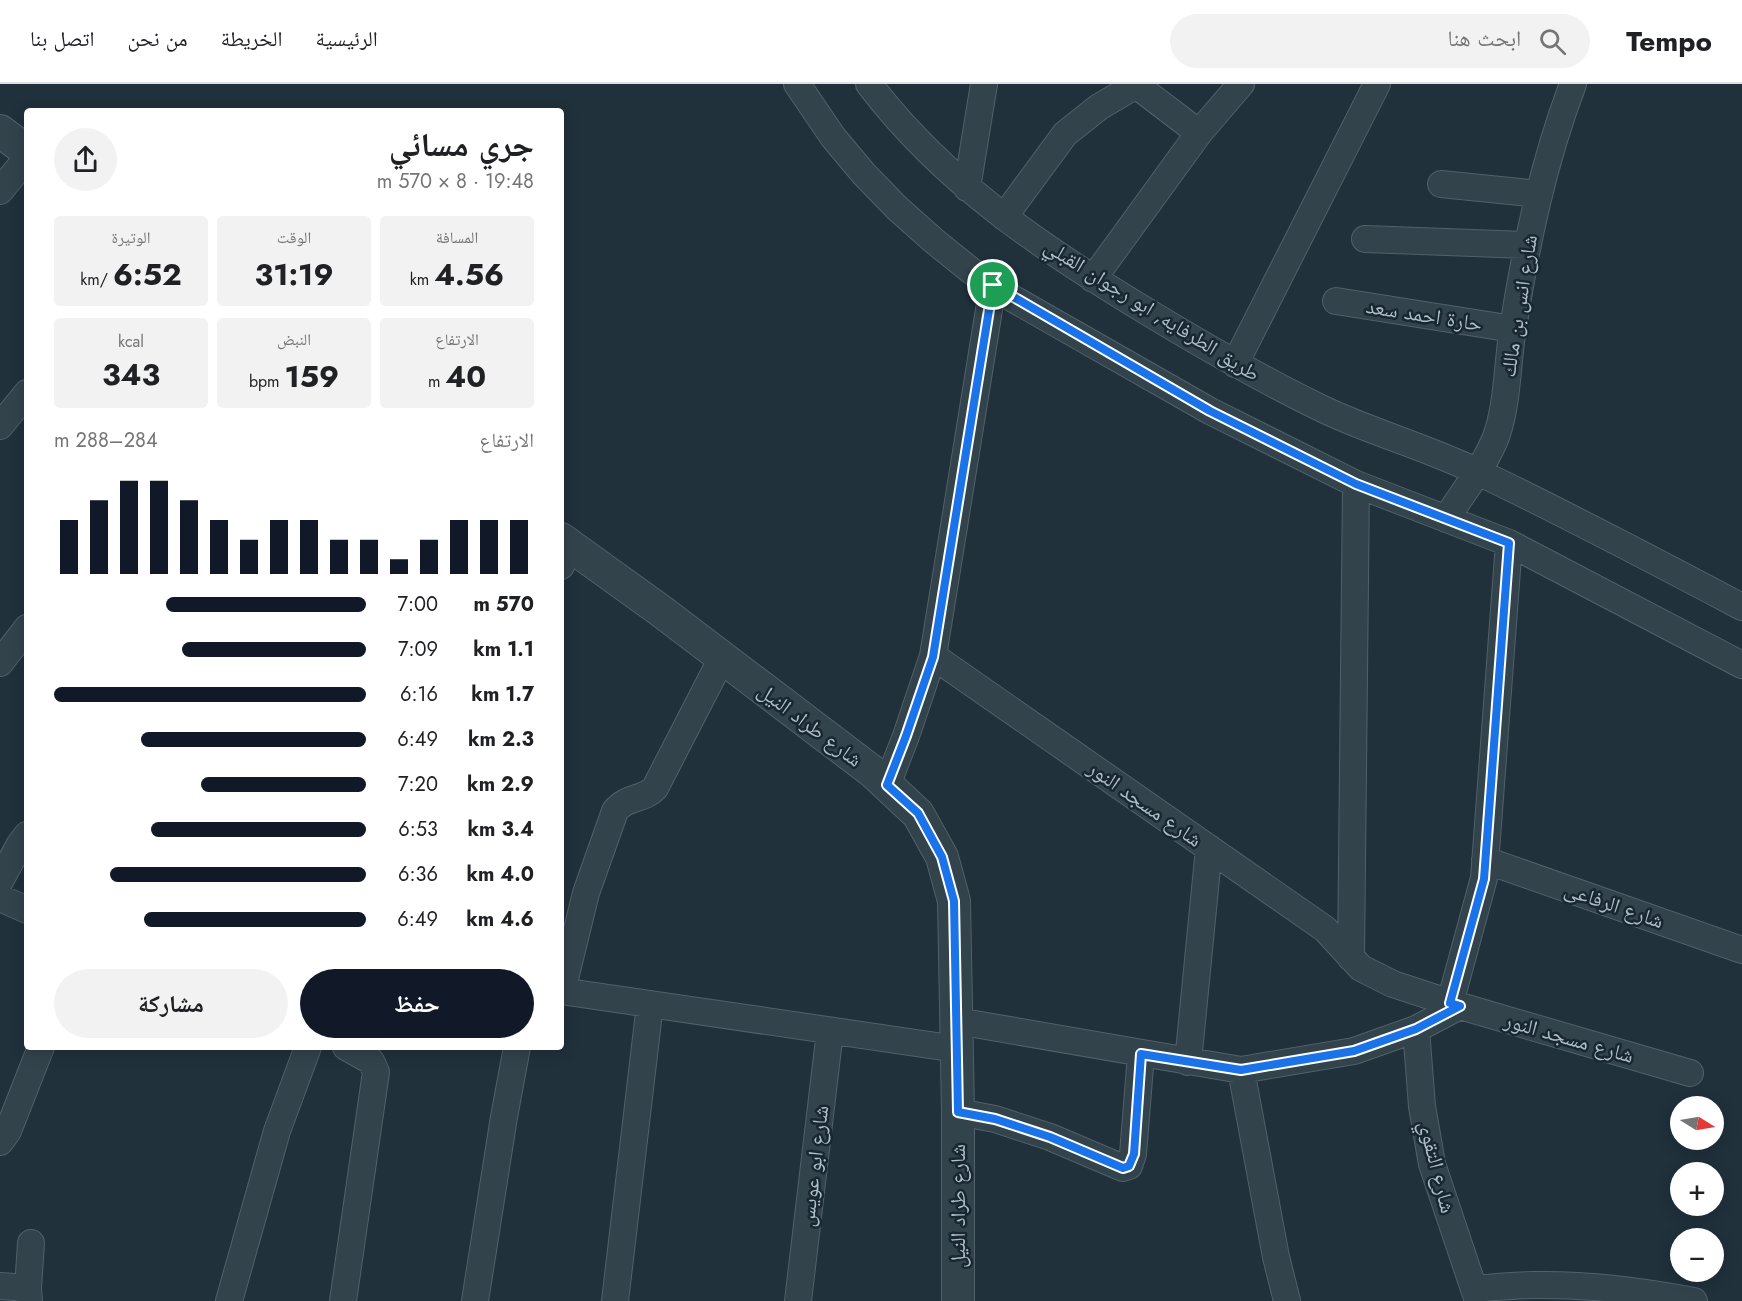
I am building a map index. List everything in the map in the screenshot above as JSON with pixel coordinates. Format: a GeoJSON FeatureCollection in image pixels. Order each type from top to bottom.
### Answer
{"type":"FeatureCollection","features":[{"type":"Feature","properties":{"kind":"street"},"geometry":{"type":"LineString","coordinates":[[797,84],[833,136],[864,174],[897,208],[933,240],[993,285],[1210,411],[1356,484],[1509,543],[1742,665]]}},
{"type":"Feature","properties":{"kind":"street","name":"طريق الطرفايه, ابو رجوان القبلي"},"geometry":{"type":"LineString","coordinates":[[869,84],[926,151],[1004,217],[1093,279],[1235,364],[1330,412],[1478,472],[1742,606]]}},
{"type":"Feature","properties":{"kind":"street"},"geometry":{"type":"LineString","coordinates":[[967,188],[984,84]]}},
{"type":"Feature","properties":{"kind":"street"},"geometry":{"type":"LineString","coordinates":[[1004,217],[1065,134],[1099,106],[1137,84],[1199,134]]}},
{"type":"Feature","properties":{"kind":"street"},"geometry":{"type":"LineString","coordinates":[[1093,279],[1199,134],[1241,84]]}},
{"type":"Feature","properties":{"kind":"street"},"geometry":{"type":"LineString","coordinates":[[1235,364],[1377,84]]}},
{"type":"Feature","properties":{"kind":"street","name":"شارع انس بن مالك"},"geometry":{"type":"LineString","coordinates":[[1446,519],[1488,455],[1502,416],[1513,329],[1528,245],[1554,140],[1573,84]]}},
{"type":"Feature","properties":{"kind":"street"},"geometry":{"type":"LineString","coordinates":[[0,131],[24,149]]}},
{"type":"Feature","properties":{"kind":"street"},"geometry":{"type":"LineString","coordinates":[[0,191],[24,162]]}},
{"type":"Feature","properties":{"kind":"street"},"geometry":{"type":"LineString","coordinates":[[1441,184],[1539,194]]}},
{"type":"Feature","properties":{"kind":"street"},"geometry":{"type":"LineString","coordinates":[[1365,239],[1528,245]]}},
{"type":"Feature","properties":{"kind":"street"},"geometry":{"type":"LineString","coordinates":[[887,785],[933,657],[993,285]]}},
{"type":"Feature","properties":{"kind":"street","name":"حارة احمد سعد"},"geometry":{"type":"LineString","coordinates":[[1336,301],[1513,329]]}},
{"type":"Feature","properties":{"kind":"street"},"geometry":{"type":"LineString","coordinates":[[0,426],[24,397]]}},
{"type":"Feature","properties":{"kind":"street"},"geometry":{"type":"LineString","coordinates":[[1351,958],[1356,484]]}},
{"type":"Feature","properties":{"kind":"street"},"geometry":{"type":"LineString","coordinates":[[564,991],[831,1031],[957,1035],[1141,1054],[1241,1070],[1354,1051],[1416,1029],[1455,1004],[1480,895],[1485,860],[1509,543]]}},
{"type":"Feature","properties":{"kind":"street","name":"شارع طراد النيل"},"geometry":{"type":"LineString","coordinates":[[564,550],[722,658],[873,772],[918,813],[942,857],[954,901],[958,1112],[958,1301]]}},
{"type":"Feature","properties":{"kind":"street"},"geometry":{"type":"LineString","coordinates":[[0,663],[24,632]]}},
{"type":"Feature","properties":{"kind":"street","name":"شارع مسجد النور"},"geometry":{"type":"LineString","coordinates":[[933,657],[1325,929],[1361,968],[1375,977],[1455,1004],[1690,1073]]}},
{"type":"Feature","properties":{"kind":"street"},"geometry":{"type":"LineString","coordinates":[[564,983],[586,893],[615,811],[625,802],[651,793],[655,788],[722,658]]}},
{"type":"Feature","properties":{"kind":"street"},"geometry":{"type":"LineString","coordinates":[[0,881],[24,839]]}},
{"type":"Feature","properties":{"kind":"street"},"geometry":{"type":"LineString","coordinates":[[1188,1062],[1209,848]]}},
{"type":"Feature","properties":{"kind":"street","name":"شارع الرفاعى"},"geometry":{"type":"LineString","coordinates":[[1485,860],[1742,950]]}},
{"type":"Feature","properties":{"kind":"street"},"geometry":{"type":"LineString","coordinates":[[0,898],[24,909]]}},
{"type":"Feature","properties":{"kind":"street"},"geometry":{"type":"LineString","coordinates":[[615,1301],[650,1004]]}},
{"type":"Feature","properties":{"kind":"street","name":"شارع التقوي"},"geometry":{"type":"LineString","coordinates":[[1416,1029],[1422,1106],[1432,1164],[1476,1295]]}},
{"type":"Feature","properties":{"kind":"street","name":"شارع ابو عويس"},"geometry":{"type":"LineString","coordinates":[[798,1301],[831,1031]]}},
{"type":"Feature","properties":{"kind":"street"},"geometry":{"type":"LineString","coordinates":[[0,1142],[8,1131],[40,1050]]}},
{"type":"Feature","properties":{"kind":"street"},"geometry":{"type":"LineString","coordinates":[[229,1301],[277,1131],[307,1050]]}},
{"type":"Feature","properties":{"kind":"street"},"geometry":{"type":"LineString","coordinates":[[343,1301],[376,1072],[370,1061],[355,1050]]}},
{"type":"Feature","properties":{"kind":"street"},"geometry":{"type":"LineString","coordinates":[[475,1301],[517,1050]]}},
{"type":"Feature","properties":{"kind":"street"},"geometry":{"type":"LineString","coordinates":[[958,1112],[995,1119],[1041,1134],[1123,1168],[1129,1166],[1134,1154],[1141,1054]]}},
{"type":"Feature","properties":{"kind":"street"},"geometry":{"type":"LineString","coordinates":[[1241,1070],[1276,1257],[1287,1301]]}},
{"type":"Feature","properties":{"kind":"street"},"geometry":{"type":"LineString","coordinates":[[0,1286],[29,1294],[31,1243]]}},
{"type":"Feature","properties":{"kind":"street"},"geometry":{"type":"LineString","coordinates":[[1476,1295],[1533,1285],[1572,1286],[1694,1301]]}},
{"type":"Feature","properties":{"kind":"route"},"geometry":{"type":"LineString","coordinates":[[993,285],[1010,297],[1210,411],[1356,484],[1509,543],[1484,879],[1450,1003],[1460,1006],[1416,1029],[1354,1051],[1296,1062],[1241,1070],[1141,1054],[1134,1154],[1129,1166],[1123,1168],[1050,1137],[995,1119],[958,1112],[954,901],[942,857],[918,813],[887,785],[933,657],[993,285]]}}]}
